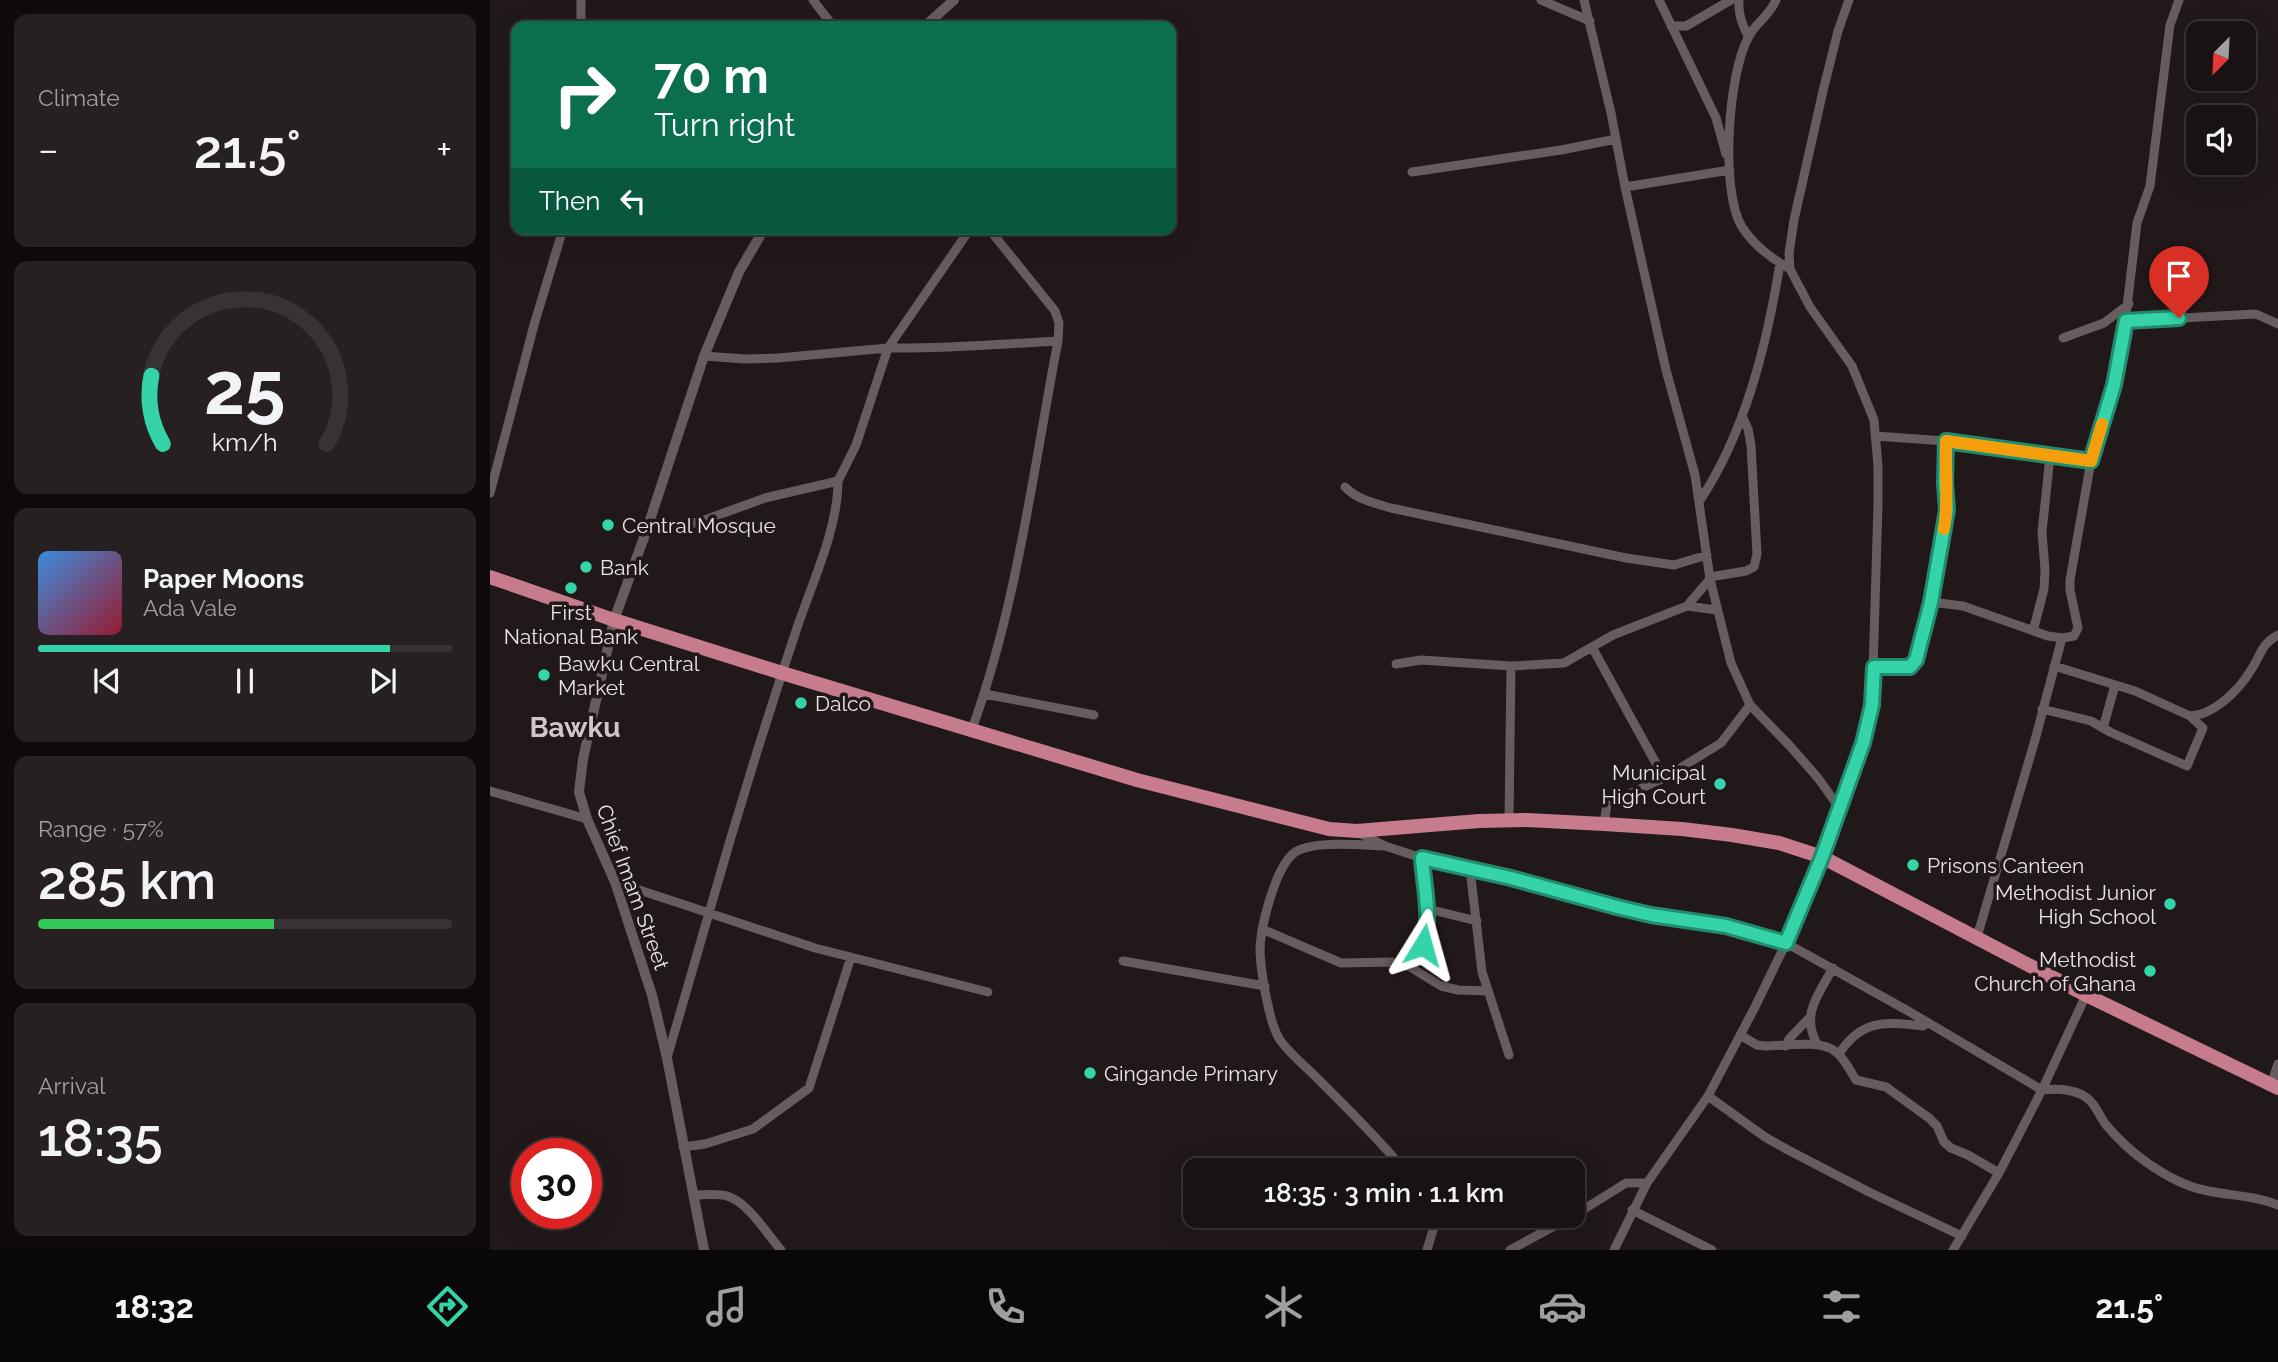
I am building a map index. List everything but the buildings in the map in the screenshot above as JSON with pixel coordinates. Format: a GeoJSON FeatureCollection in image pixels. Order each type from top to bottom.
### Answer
{"type":"FeatureCollection","features":[{"type":"Feature","properties":{"kind":"highway"},"geometry":{"type":"LineString","coordinates":[[490,577],[614,620],[782,673],[1137,780],[1329,829],[1357,831],[1509,821],[1682,829],[1779,843],[1822,857],[2086,995],[2274,1087]]}},
{"type":"Feature","properties":{"kind":"street"},"geometry":{"type":"LineString","coordinates":[[581,0],[581,21]]}},
{"type":"Feature","properties":{"kind":"street"},"geometry":{"type":"LineString","coordinates":[[813,0],[829,21]]}},
{"type":"Feature","properties":{"kind":"street"},"geometry":{"type":"LineString","coordinates":[[931,21],[954,0]]}},
{"type":"Feature","properties":{"kind":"street"},"geometry":{"type":"LineString","coordinates":[[1541,0],[1590,21]]}},
{"type":"Feature","properties":{"kind":"street"},"geometry":{"type":"LineString","coordinates":[[1584,0],[1666,370],[1695,475],[1710,578],[1731,663],[1749,705],[1790,745],[1840,809]]}},
{"type":"Feature","properties":{"kind":"street"},"geometry":{"type":"LineString","coordinates":[[1658,0],[1716,118],[1729,166],[1733,202],[1741,225],[1750,237],[1790,269]]}},
{"type":"Feature","properties":{"kind":"street"},"geometry":{"type":"LineString","coordinates":[[1671,26],[1686,26],[1731,0]]}},
{"type":"Feature","properties":{"kind":"street"},"geometry":{"type":"LineString","coordinates":[[1739,0],[1740,18],[1748,36]]}},
{"type":"Feature","properties":{"kind":"street"},"geometry":{"type":"LineString","coordinates":[[1729,166],[1734,82],[1738,64],[1748,36],[1771,12],[1776,0]]}},
{"type":"Feature","properties":{"kind":"street"},"geometry":{"type":"LineString","coordinates":[[1614,1250],[1647,1183],[1708,1096],[1786,943],[1840,809],[1863,743],[1872,705],[1878,504],[1874,420],[1852,366],[1810,307],[1790,269],[1789,253],[1823,91],[1849,0]]}},
{"type":"Feature","properties":{"kind":"street"},"geometry":{"type":"LineString","coordinates":[[1931,602],[1963,606],[2048,636],[2074,636],[2078,628],[2070,580],[2091,461],[2114,385],[2129,304],[2137,223],[2150,186],[2170,25],[2179,0]]}},
{"type":"Feature","properties":{"kind":"street"},"geometry":{"type":"LineString","coordinates":[[1412,172],[1616,139]]}},
{"type":"Feature","properties":{"kind":"street"},"geometry":{"type":"LineString","coordinates":[[1625,187],[1729,166]]}},
{"type":"Feature","properties":{"kind":"street"},"geometry":{"type":"LineString","coordinates":[[490,493],[534,325],[561,235]]}},
{"type":"Feature","properties":{"kind":"street","name":"Chief Imam Street"},"geometry":{"type":"LineString","coordinates":[[704,1250],[667,1058],[652,995],[615,882],[587,819],[579,792],[582,763],[614,620],[705,356],[739,272],[761,235]]}},
{"type":"Feature","properties":{"kind":"street"},"geometry":{"type":"LineString","coordinates":[[667,1058],[782,673],[829,532],[838,481],[856,445],[888,348],[966,235]]}},
{"type":"Feature","properties":{"kind":"street"},"geometry":{"type":"LineString","coordinates":[[972,729],[994,664],[1014,578],[1058,341],[1059,323],[1055,311],[994,235]]}},
{"type":"Feature","properties":{"kind":"street"},"geometry":{"type":"LineString","coordinates":[[1699,502],[1719,469],[1742,416],[1769,325],[1780,263]]}},
{"type":"Feature","properties":{"kind":"street"},"geometry":{"type":"LineString","coordinates":[[2063,338],[2104,323],[2129,304]]}},
{"type":"Feature","properties":{"kind":"street"},"geometry":{"type":"LineString","coordinates":[[2126,321],[2256,314],[2278,324]]}},
{"type":"Feature","properties":{"kind":"street"},"geometry":{"type":"LineString","coordinates":[[705,356],[778,358],[888,348],[1058,341]]}},
{"type":"Feature","properties":{"kind":"street"},"geometry":{"type":"LineString","coordinates":[[1687,606],[1710,578],[1754,567],[1757,554],[1751,445],[1742,416]]}},
{"type":"Feature","properties":{"kind":"street"},"geometry":{"type":"LineString","coordinates":[[1875,436],[1946,441],[2091,461]]}},
{"type":"Feature","properties":{"kind":"street"},"geometry":{"type":"LineString","coordinates":[[1874,667],[1905,668],[1914,664],[1931,602],[1947,510],[1946,441]]}},
{"type":"Feature","properties":{"kind":"street"},"geometry":{"type":"LineString","coordinates":[[2033,631],[2044,589],[2042,532],[2050,456]]}},
{"type":"Feature","properties":{"kind":"street"},"geometry":{"type":"LineString","coordinates":[[646,532],[699,522],[765,498],[838,481]]}},
{"type":"Feature","properties":{"kind":"street"},"geometry":{"type":"LineString","coordinates":[[1345,487],[1363,500],[1391,509],[1626,558],[1674,565],[1707,555]]}},
{"type":"Feature","properties":{"kind":"street"},"geometry":{"type":"LineString","coordinates":[[1396,664],[1421,660],[1511,666],[1564,663],[1613,635],[1687,606],[1717,610]]}},
{"type":"Feature","properties":{"kind":"street"},"geometry":{"type":"LineString","coordinates":[[2190,716],[2200,716],[2238,688],[2252,670],[2266,641],[2278,635]]}},
{"type":"Feature","properties":{"kind":"street"},"geometry":{"type":"LineString","coordinates":[[1977,937],[2062,638]]}},
{"type":"Feature","properties":{"kind":"street"},"geometry":{"type":"LineString","coordinates":[[1592,647],[1664,778]]}},
{"type":"Feature","properties":{"kind":"street"},"geometry":{"type":"LineString","coordinates":[[1509,821],[1511,666]]}},
{"type":"Feature","properties":{"kind":"street"},"geometry":{"type":"LineString","coordinates":[[2042,709],[2091,721],[2187,766],[2203,728],[2190,716],[2135,691],[2054,666]]}},
{"type":"Feature","properties":{"kind":"street"},"geometry":{"type":"LineString","coordinates":[[2103,728],[2115,685]]}},
{"type":"Feature","properties":{"kind":"street"},"geometry":{"type":"LineString","coordinates":[[985,694],[1094,715]]}},
{"type":"Feature","properties":{"kind":"street"},"geometry":{"type":"LineString","coordinates":[[1604,824],[1606,804],[1664,778],[1721,743],[1749,705]]}},
{"type":"Feature","properties":{"kind":"street"},"geometry":{"type":"LineString","coordinates":[[490,791],[587,819]]}},
{"type":"Feature","properties":{"kind":"street"},"geometry":{"type":"LineString","coordinates":[[1357,831],[1385,846],[1422,858],[1651,915],[1726,926],[1786,943],[2042,1090],[2054,1089],[2084,1096],[2091,1101],[2105,1125],[2135,1153],[2189,1186],[2222,1194],[2249,1196],[2278,1205]]}},
{"type":"Feature","properties":{"kind":"street"},"geometry":{"type":"LineString","coordinates":[[1385,846],[1313,846],[1294,852],[1284,865],[1262,929],[1260,953],[1268,1006],[1279,1039],[1394,1158]]}},
{"type":"Feature","properties":{"kind":"street"},"geometry":{"type":"LineString","coordinates":[[1409,967],[1423,945],[1427,932],[1428,909],[1422,858]]}},
{"type":"Feature","properties":{"kind":"street"},"geometry":{"type":"LineString","coordinates":[[1470,869],[1479,957],[1510,1055]]}},
{"type":"Feature","properties":{"kind":"street"},"geometry":{"type":"LineString","coordinates":[[615,882],[815,948],[988,992]]}},
{"type":"Feature","properties":{"kind":"street"},"geometry":{"type":"LineString","coordinates":[[1428,909],[1477,921]]}},
{"type":"Feature","properties":{"kind":"street"},"geometry":{"type":"LineString","coordinates":[[1262,929],[1341,963],[1393,962],[1409,967],[1441,986],[1488,992]]}},
{"type":"Feature","properties":{"kind":"street"},"geometry":{"type":"LineString","coordinates":[[683,1147],[705,1144],[753,1129],[809,1088],[851,957]]}},
{"type":"Feature","properties":{"kind":"street"},"geometry":{"type":"LineString","coordinates":[[1123,961],[1265,986]]}},
{"type":"Feature","properties":{"kind":"street"},"geometry":{"type":"LineString","coordinates":[[1817,1044],[1811,1033],[1810,1017],[1833,968]]}},
{"type":"Feature","properties":{"kind":"street"},"geometry":{"type":"LineString","coordinates":[[1953,1250],[1999,1173],[2042,1090],[2086,995]]}},
{"type":"Feature","properties":{"kind":"street"},"geometry":{"type":"LineString","coordinates":[[1786,1046],[1789,1039],[1810,1017]]}},
{"type":"Feature","properties":{"kind":"street"},"geometry":{"type":"LineString","coordinates":[[1839,1054],[1853,1036],[1870,1025],[1923,1026],[1927,1022]]}},
{"type":"Feature","properties":{"kind":"street"},"geometry":{"type":"LineString","coordinates":[[1740,1035],[1757,1045],[1817,1044],[1829,1047],[1839,1054],[1856,1080],[1876,1083],[1892,1091],[1929,1118],[1951,1148],[1999,1173]]}},
{"type":"Feature","properties":{"kind":"street"},"geometry":{"type":"LineString","coordinates":[[2274,1087],[2278,1064]]}},
{"type":"Feature","properties":{"kind":"street"},"geometry":{"type":"LineString","coordinates":[[1708,1096],[1776,1143],[1880,1198],[1962,1236]]}},
{"type":"Feature","properties":{"kind":"street"},"geometry":{"type":"LineString","coordinates":[[1585,1209],[1626,1183],[1647,1183]]}},
{"type":"Feature","properties":{"kind":"street"},"geometry":{"type":"LineString","coordinates":[[694,1195],[724,1195],[736,1199],[781,1250]]}},
{"type":"Feature","properties":{"kind":"street"},"geometry":{"type":"LineString","coordinates":[[1632,1210],[1712,1250]]}},
{"type":"Feature","properties":{"kind":"street"},"geometry":{"type":"LineString","coordinates":[[1427,1250],[1433,1228]]}},
{"type":"Feature","properties":{"kind":"street"},"geometry":{"type":"LineString","coordinates":[[1510,1250],[1551,1228]]}},
{"type":"Feature","properties":{"kind":"slow traffic"},"geometry":{"type":"LineString","coordinates":[[1944,529],[1947,510],[1946,441],[2091,461],[2102,424]]}},
{"type":"Feature","properties":{"kind":"place","name":"Central Mosque"},"geometry":{"type":"Point","coordinates":[608,525]}},
{"type":"Feature","properties":{"kind":"place","name":"Bank"},"geometry":{"type":"Point","coordinates":[586,567]}},
{"type":"Feature","properties":{"kind":"place","name":"First National Bank"},"geometry":{"type":"Point","coordinates":[571,588]}},
{"type":"Feature","properties":{"kind":"place","name":"Bawku Central Market"},"geometry":{"type":"Point","coordinates":[544,675]}},
{"type":"Feature","properties":{"kind":"place","name":"Dalco"},"geometry":{"type":"Point","coordinates":[801,703]}},
{"type":"Feature","properties":{"kind":"place","name":"Municipal High Court"},"geometry":{"type":"Point","coordinates":[1720,784]}},
{"type":"Feature","properties":{"kind":"place","name":"Prisons Canteen"},"geometry":{"type":"Point","coordinates":[1913,865]}},
{"type":"Feature","properties":{"kind":"place","name":"Methodist Junior High School"},"geometry":{"type":"Point","coordinates":[2170,904]}},
{"type":"Feature","properties":{"kind":"place","name":"Methodist Church of Ghana"},"geometry":{"type":"Point","coordinates":[2150,971]}},
{"type":"Feature","properties":{"kind":"place","name":"Gingande Primary"},"geometry":{"type":"Point","coordinates":[1090,1073]}},
{"type":"Feature","properties":{"kind":"district","name":"Bawku"},"geometry":{"type":"Point","coordinates":[575,727]}},
{"type":"Feature","properties":{"kind":"route"},"geometry":{"type":"LineString","coordinates":[[1423,945],[1427,932],[1428,909],[1422,858],[1651,915],[1726,926],[1786,943],[1822,857],[1863,743],[1872,705],[1874,667],[1905,668],[1910,667],[1916,660],[1931,602],[1947,510],[1946,441],[2091,461],[2114,385],[2126,321],[2179,318]]}}]}
